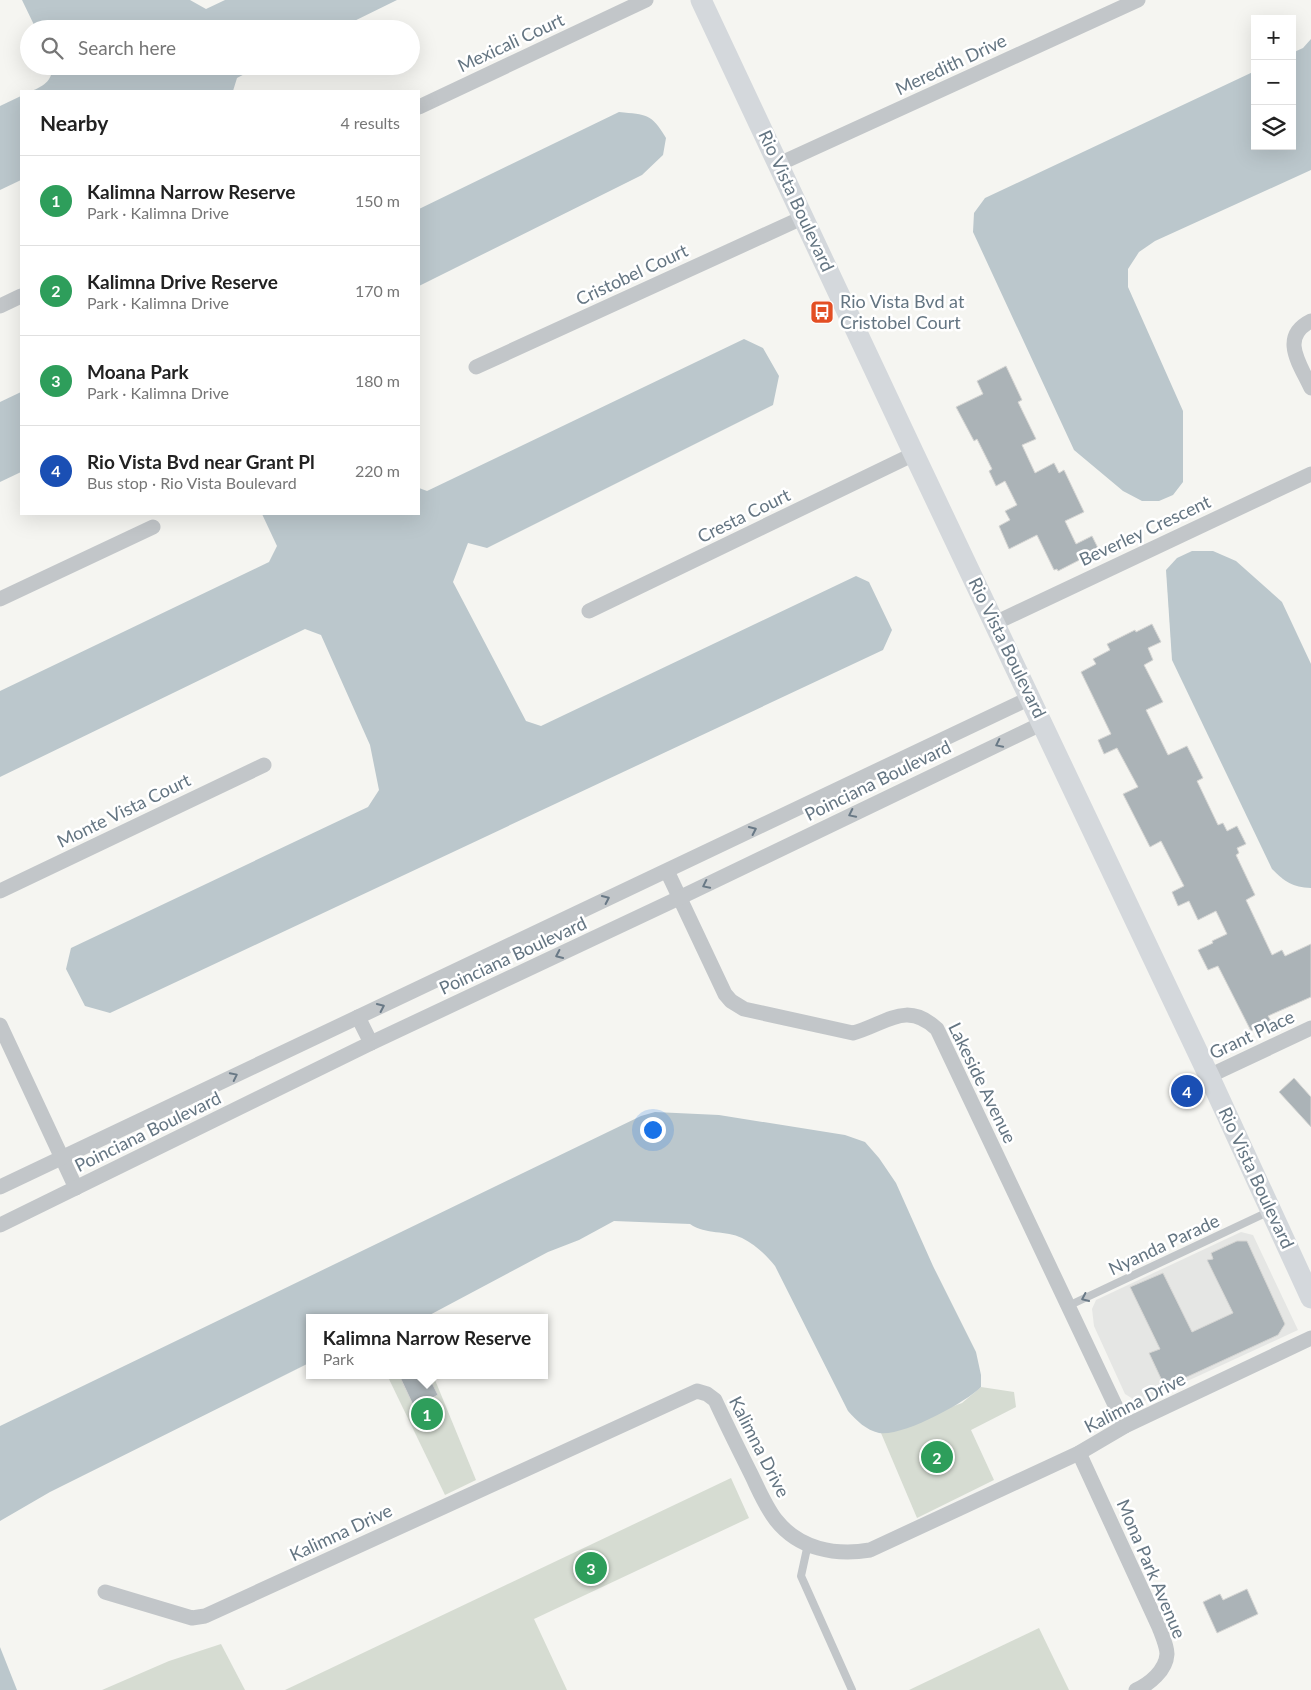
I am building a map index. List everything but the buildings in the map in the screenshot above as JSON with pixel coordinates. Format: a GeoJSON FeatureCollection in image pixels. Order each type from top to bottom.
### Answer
{"type":"FeatureCollection","features":[{"type":"Feature","properties":{"kind":"street","name":"Mexicali Court"},"geometry":{"type":"LineString","coordinates":[[420,108],[646,0]]}},
{"type":"Feature","properties":{"kind":"street","name":"Rio Vista Boulevard"},"geometry":{"type":"LineString","coordinates":[[701,0],[1272,1210],[1311,1298]]}},
{"type":"Feature","properties":{"kind":"street","name":"Meredith Drive"},"geometry":{"type":"LineString","coordinates":[[779,164],[1138,0]]}},
{"type":"Feature","properties":{"kind":"street","name":"Cristobel Court"},"geometry":{"type":"LineString","coordinates":[[476,368],[804,217]]}},
{"type":"Feature","properties":{"kind":"street"},"geometry":{"type":"LineString","coordinates":[[0,306],[20,296]]}},
{"type":"Feature","properties":{"kind":"street"},"geometry":{"type":"LineString","coordinates":[[1311,321],[1300,329],[1295,336],[1293,344],[1311,388]]}},
{"type":"Feature","properties":{"kind":"street","name":"Cresta Court"},"geometry":{"type":"LineString","coordinates":[[589,611],[914,454]]}},
{"type":"Feature","properties":{"kind":"street","name":"Beverley Crescent"},"geometry":{"type":"LineString","coordinates":[[995,623],[1311,474]]}},
{"type":"Feature","properties":{"kind":"street"},"geometry":{"type":"LineString","coordinates":[[0,599],[153,527]]}},
{"type":"Feature","properties":{"kind":"street","name":"Poinciana Boulevard"},"geometry":{"type":"LineString","coordinates":[[0,1187],[1030,698]]}},
{"type":"Feature","properties":{"kind":"street","name":"Poinciana Boulevard"},"geometry":{"type":"LineString","coordinates":[[0,1225],[371,1043],[679,898],[1043,723]]}},
{"type":"Feature","properties":{"kind":"street","name":"Monte Vista Court"},"geometry":{"type":"LineString","coordinates":[[0,891],[264,765]]}},
{"type":"Feature","properties":{"kind":"street","name":"Lakeside Avenue"},"geometry":{"type":"LineString","coordinates":[[666,871],[725,994],[731,1001],[744,1009],[853,1033],[866,1030],[896,1016],[909,1014],[920,1016],[937,1029],[1126,1426]]}},
{"type":"Feature","properties":{"kind":"street"},"geometry":{"type":"LineString","coordinates":[[358,1017],[371,1043]]}},
{"type":"Feature","properties":{"kind":"street"},"geometry":{"type":"LineString","coordinates":[[0,1025],[76,1188]]}},
{"type":"Feature","properties":{"kind":"street","name":"Grant Place"},"geometry":{"type":"LineString","coordinates":[[1209,1076],[1311,1028]]}},
{"type":"Feature","properties":{"kind":"street","name":"Kalimna Drive"},"geometry":{"type":"LineString","coordinates":[[106,1592],[192,1618],[205,1616],[697,1391],[707,1394],[714,1400],[764,1500],[776,1520],[790,1534],[808,1544],[827,1551],[850,1553],[870,1550],[1079,1453],[1126,1426],[1311,1338]]}},
{"type":"Feature","properties":{"kind":"street","name":"Mona Park Avenue"},"geometry":{"type":"LineString","coordinates":[[1079,1453],[1159,1627],[1167,1654],[1164,1664],[1157,1674],[1148,1684],[1136,1690]]}},
{"type":"Feature","properties":{"kind":"lane","name":"Nyanda Parade"},"geometry":{"type":"LineString","coordinates":[[1068,1306],[1272,1210]]}},
{"type":"Feature","properties":{"kind":"lane"},"geometry":{"type":"LineString","coordinates":[[808,1544],[801,1576],[852,1690]]}},
{"type":"Feature","properties":{"kind":"shaded area"},"geometry":{"type":"Polygon","coordinates":[[[22,0],[190,0],[206,9],[225,0],[397,0],[356,20],[32,20],[22,0]]]}},
{"type":"Feature","properties":{"kind":"shaded area"},"geometry":{"type":"Polygon","coordinates":[[[1311,39],[1311,170],[1155,241],[1139,252],[1128,269],[1128,287],[1183,411],[1183,482],[1173,495],[1159,501],[1142,501],[1123,491],[1074,450],[973,232],[974,213],[985,198],[1251,73],[1251,150],[1296,150],[1296,51],[1303,48],[1311,39]]]}},
{"type":"Feature","properties":{"kind":"shaded area"},"geometry":{"type":"Polygon","coordinates":[[[243,75],[237,78],[233,90],[34,90],[43,85],[51,76],[243,75]]]}},
{"type":"Feature","properties":{"kind":"shaded area"},"geometry":{"type":"Polygon","coordinates":[[[20,96],[20,180],[0,190],[0,106],[20,96]]]}},
{"type":"Feature","properties":{"kind":"shaded area"},"geometry":{"type":"Polygon","coordinates":[[[619,112],[647,117],[656,124],[666,138],[663,155],[642,175],[420,286],[420,209],[619,112]]]}},
{"type":"Feature","properties":{"kind":"shaded area"},"geometry":{"type":"Polygon","coordinates":[[[744,339],[763,348],[779,376],[773,405],[487,548],[468,543],[453,582],[526,721],[541,726],[856,576],[869,582],[892,630],[883,650],[110,1013],[85,1006],[66,969],[71,948],[368,807],[379,790],[370,745],[321,635],[305,629],[0,777],[0,691],[269,562],[277,546],[262,515],[420,515],[420,488],[427,491],[744,339]]]}},
{"type":"Feature","properties":{"kind":"shaded area"},"geometry":{"type":"Polygon","coordinates":[[[20,392],[20,472],[0,482],[0,402],[20,392]]]}},
{"type":"Feature","properties":{"kind":"shaded area"},"geometry":{"type":"Polygon","coordinates":[[[1192,551],[1213,551],[1236,561],[1282,602],[1311,664],[1311,888],[1289,883],[1272,869],[1172,660],[1166,570],[1177,558],[1192,551]]]}},
{"type":"Feature","properties":{"kind":"shaded area"},"geometry":{"type":"Polygon","coordinates":[[[655,1112],[719,1115],[845,1135],[865,1142],[879,1158],[896,1183],[933,1266],[976,1352],[981,1375],[981,1387],[973,1394],[933,1418],[889,1433],[879,1433],[870,1430],[858,1422],[848,1411],[775,1266],[756,1247],[736,1236],[703,1230],[690,1224],[614,1221],[579,1240],[548,1252],[432,1314],[306,1314],[306,1364],[50,1492],[0,1521],[0,1426],[641,1116],[655,1112]]]}},
{"type":"Feature","properties":{"kind":"shaded area"},"geometry":{"type":"Polygon","coordinates":[[[1241,1232],[1253,1235],[1298,1330],[1144,1401],[1133,1399],[1125,1394],[1094,1326],[1092,1309],[1096,1300],[1241,1232]]]}},
{"type":"Feature","properties":{"kind":"shaded area"},"geometry":{"type":"Polygon","coordinates":[[[389,1379],[435,1379],[476,1480],[445,1495],[389,1379]]]}},
{"type":"Feature","properties":{"kind":"shaded area"},"geometry":{"type":"Polygon","coordinates":[[[981,1387],[1014,1392],[1016,1407],[971,1430],[994,1480],[917,1518],[881,1433],[962,1403],[981,1387]]]}},
{"type":"Feature","properties":{"kind":"shaded area"},"geometry":{"type":"Polygon","coordinates":[[[731,1478],[749,1518],[534,1619],[567,1690],[285,1690],[731,1478]]]}},
{"type":"Feature","properties":{"kind":"shaded area"},"geometry":{"type":"Polygon","coordinates":[[[1039,1628],[1069,1690],[909,1690],[1039,1628]]]}},
{"type":"Feature","properties":{"kind":"shaded area"},"geometry":{"type":"Polygon","coordinates":[[[221,1644],[245,1690],[102,1690],[169,1661],[221,1644]]]}},
{"type":"Feature","properties":{"kind":"shaded area"},"geometry":{"type":"Polygon","coordinates":[[[0,1647],[17,1690],[0,1690],[0,1647]]]}},
{"type":"Feature","properties":{"kind":"place","name":"Rio Vista Bvd at Cristobel Court"},"geometry":{"type":"Point","coordinates":[822,312]}},
{"type":"Feature","properties":{"kind":"place","name":"Rio Vista Bvd near Grant Pl"},"geometry":{"type":"Point","coordinates":[1187,1091]}},
{"type":"Feature","properties":{"kind":"place","name":"Kalimna Narrow Reserve"},"geometry":{"type":"Point","coordinates":[427,1414]}},
{"type":"Feature","properties":{"kind":"place","name":"Kalimna Drive Reserve"},"geometry":{"type":"Point","coordinates":[937,1457]}},
{"type":"Feature","properties":{"kind":"place","name":"Moana Park"},"geometry":{"type":"Point","coordinates":[591,1568]}}]}
